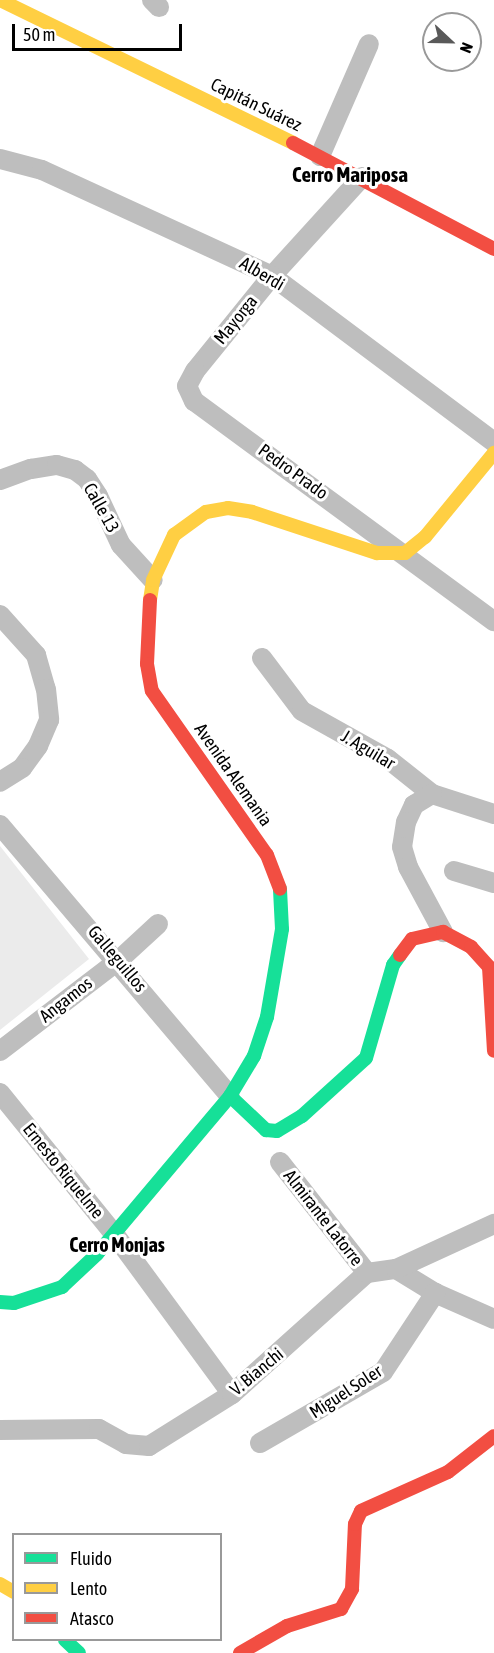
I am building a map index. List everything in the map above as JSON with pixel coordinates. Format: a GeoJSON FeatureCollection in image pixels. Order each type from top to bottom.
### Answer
{"type":"FeatureCollection","features":[{"type":"Feature","properties":{"kind":"street","name":"Capitán Suárez"},"geometry":{"type":"LineString","coordinates":[[0,0],[362,177],[494,249]]}},
{"type":"Feature","properties":{"kind":"street"},"geometry":{"type":"LineString","coordinates":[[320,156],[369,44]]}},
{"type":"Feature","properties":{"kind":"street","name":"Alberdi"},"geometry":{"type":"LineString","coordinates":[[0,159],[42,170],[272,276],[494,442]]}},
{"type":"Feature","properties":{"kind":"street","name":"Mayorga"},"geometry":{"type":"LineString","coordinates":[[187,386],[195,371],[272,276],[362,177]]}},
{"type":"Feature","properties":{"kind":"street","name":"Pedro Prado"},"geometry":{"type":"LineString","coordinates":[[187,386],[194,401],[405,553],[494,621]]}},
{"type":"Feature","properties":{"kind":"street"},"geometry":{"type":"LineString","coordinates":[[405,553],[425,537],[494,453]]}},
{"type":"Feature","properties":{"kind":"street","name":"Calle 13"},"geometry":{"type":"LineString","coordinates":[[0,480],[31,469],[57,465],[75,470],[87,479],[98,496],[121,544],[153,580]]}},
{"type":"Feature","properties":{"kind":"street","name":"Avenida Alemania"},"geometry":{"type":"LineString","coordinates":[[0,1302],[14,1303],[62,1287],[115,1235],[230,1096],[255,1056],[267,1017],[282,929],[281,892],[267,855],[152,691],[146,638],[153,580],[174,535],[188,522],[206,512],[228,508],[252,512],[378,553],[405,553]]}},
{"type":"Feature","properties":{"kind":"street"},"geometry":{"type":"LineString","coordinates":[[0,615],[36,655],[46,689],[48,720],[38,746],[22,768],[0,782]]}},
{"type":"Feature","properties":{"kind":"street","name":"J. Aguilar"},"geometry":{"type":"LineString","coordinates":[[262,658],[302,711],[388,759],[432,794],[494,814]]}},
{"type":"Feature","properties":{"kind":"street"},"geometry":{"type":"LineString","coordinates":[[432,794],[414,805],[406,822],[402,847],[408,867],[443,932],[471,946],[489,968],[494,1051]]}},
{"type":"Feature","properties":{"kind":"street","name":"Galleguillos"},"geometry":{"type":"LineString","coordinates":[[0,825],[119,960],[230,1096]]}},
{"type":"Feature","properties":{"kind":"street"},"geometry":{"type":"LineString","coordinates":[[454,871],[494,883]]}},
{"type":"Feature","properties":{"kind":"street","name":"Angamos"},"geometry":{"type":"LineString","coordinates":[[0,1051],[119,960],[158,924]]}},
{"type":"Feature","properties":{"kind":"street"},"geometry":{"type":"LineString","coordinates":[[230,1096],[266,1130],[277,1131],[334,1092],[366,1058],[382,1013],[393,965],[412,939],[443,932]]}},
{"type":"Feature","properties":{"kind":"street","name":"Ernesto Riquelme"},"geometry":{"type":"LineString","coordinates":[[0,1093],[115,1235],[232,1394]]}},
{"type":"Feature","properties":{"kind":"street","name":"Almirante Latorre"},"geometry":{"type":"LineString","coordinates":[[280,1162],[367,1273]]}},
{"type":"Feature","properties":{"kind":"street"},"geometry":{"type":"LineString","coordinates":[[367,1273],[396,1269],[494,1224]]}},
{"type":"Feature","properties":{"kind":"street"},"geometry":{"type":"LineString","coordinates":[[396,1269],[435,1293],[494,1319]]}},
{"type":"Feature","properties":{"kind":"street","name":"V. Bianchi"},"geometry":{"type":"LineString","coordinates":[[0,1430],[99,1429],[126,1444],[149,1446],[232,1394],[367,1273]]}},
{"type":"Feature","properties":{"kind":"street","name":"Miguel Soler"},"geometry":{"type":"LineString","coordinates":[[260,1443],[383,1372],[435,1293]]}},
{"type":"Feature","properties":{"kind":"street"},"geometry":{"type":"LineString","coordinates":[[240,1653],[287,1626],[341,1609],[352,1589],[355,1524],[361,1511],[448,1472],[494,1436]]}},
{"type":"Feature","properties":{"kind":"street"},"geometry":{"type":"LineString","coordinates":[[66,1641],[79,1653]]}},
{"type":"Feature","properties":{"kind":"shaded area"},"geometry":{"type":"Polygon","coordinates":[[[0,846],[89,959],[0,1030],[0,846]]]}},
{"type":"Feature","properties":{"kind":"traffic: fast"},"geometry":{"type":"LineString","coordinates":[[0,1302],[14,1303],[62,1287],[97,1254],[230,1096],[254,1056],[267,1017],[282,929],[280,889]]}},
{"type":"Feature","properties":{"kind":"traffic: fast"},"geometry":{"type":"LineString","coordinates":[[230,1096],[266,1130],[277,1131],[302,1116],[366,1058],[393,965],[400,955]]}},
{"type":"Feature","properties":{"kind":"traffic: fast"},"geometry":{"type":"LineString","coordinates":[[66,1641],[79,1653]]}},
{"type":"Feature","properties":{"kind":"traffic: slow"},"geometry":{"type":"LineString","coordinates":[[0,0],[293,143]]}},
{"type":"Feature","properties":{"kind":"traffic: slow"},"geometry":{"type":"LineString","coordinates":[[150,600],[153,580],[174,535],[206,512],[228,508],[252,512],[377,553],[405,553],[425,537],[494,453]]}},
{"type":"Feature","properties":{"kind":"traffic: slow"},"geometry":{"type":"LineString","coordinates":[[0,1584],[12,1591]]}},
{"type":"Feature","properties":{"kind":"traffic: jam"},"geometry":{"type":"LineString","coordinates":[[293,143],[494,249]]}},
{"type":"Feature","properties":{"kind":"traffic: jam"},"geometry":{"type":"LineString","coordinates":[[150,600],[147,664],[152,691],[267,855],[280,889]]}},
{"type":"Feature","properties":{"kind":"traffic: jam"},"geometry":{"type":"LineString","coordinates":[[400,955],[412,939],[443,932],[471,947],[489,967],[494,1051]]}},
{"type":"Feature","properties":{"kind":"traffic: jam"},"geometry":{"type":"LineString","coordinates":[[240,1653],[287,1626],[341,1609],[352,1589],[355,1524],[361,1511],[448,1472],[494,1436]]}},
{"type":"Feature","properties":{"kind":"district","name":"Cerro Mariposa"},"geometry":{"type":"Point","coordinates":[350,174]}},
{"type":"Feature","properties":{"kind":"district","name":"Cerro Monjas"},"geometry":{"type":"Point","coordinates":[117,1244]}}]}
